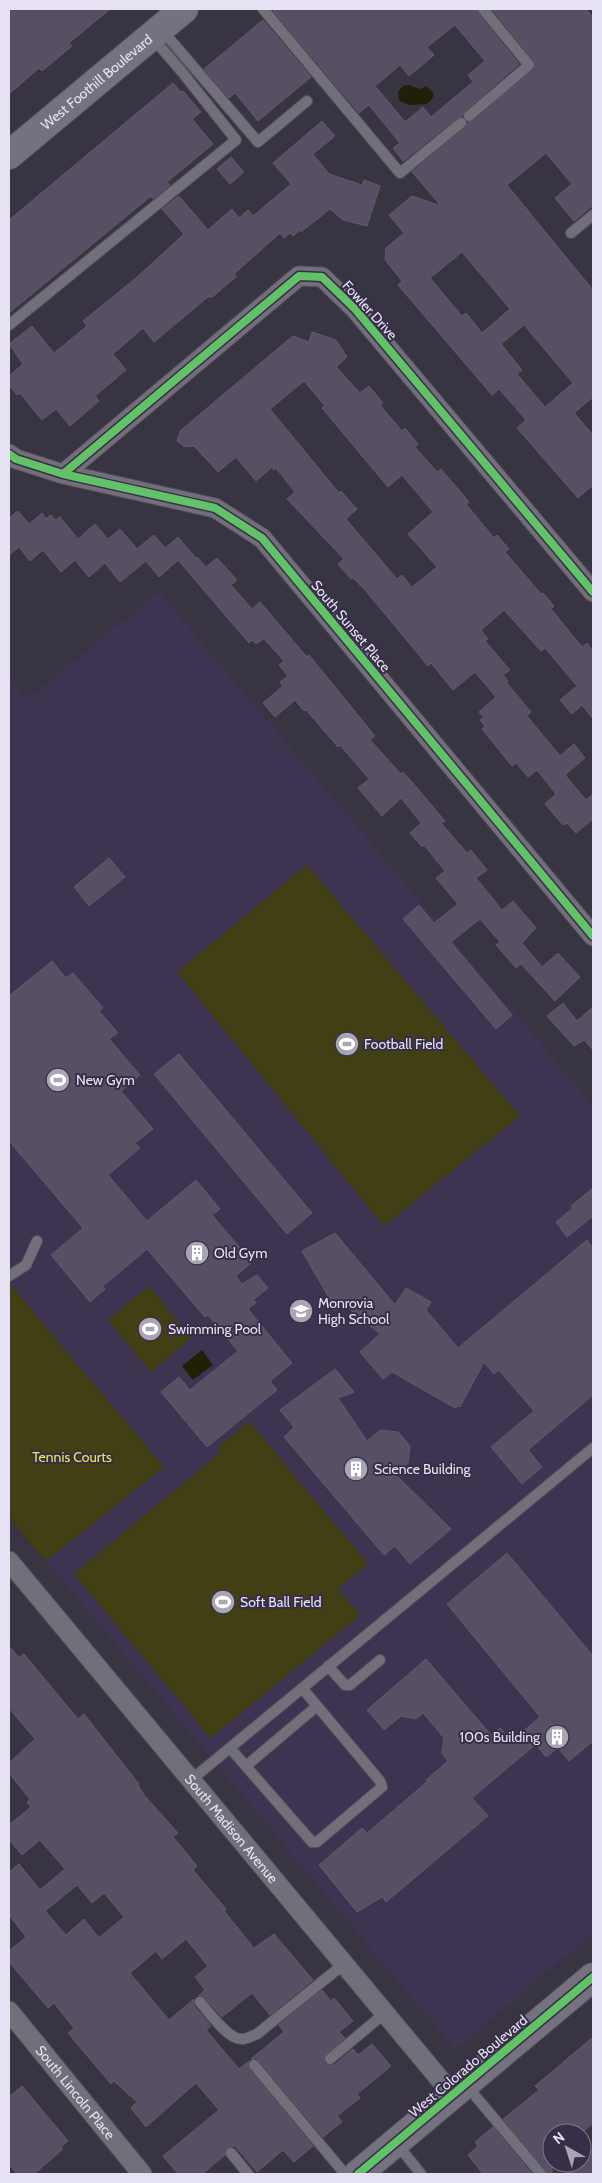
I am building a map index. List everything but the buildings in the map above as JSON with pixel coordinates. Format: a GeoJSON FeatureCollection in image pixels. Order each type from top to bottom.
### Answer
{"type":"FeatureCollection","features":[{"type":"Feature","properties":{"kind":"street","name":"West Foothill Boulevard"},"geometry":{"type":"LineString","coordinates":[[9,155],[184,9]]}},
{"type":"Feature","properties":{"kind":"street","name":"Fowler Drive"},"geometry":{"type":"LineString","coordinates":[[63,474],[299,276],[322,277],[355,310],[593,592]]}},
{"type":"Feature","properties":{"kind":"street","name":"South Sunset Place"},"geometry":{"type":"LineString","coordinates":[[9,454],[16,459],[63,474],[215,508],[262,538],[593,936]]}},
{"type":"Feature","properties":{"kind":"street","name":"South Madison Avenue"},"geometry":{"type":"LineString","coordinates":[[9,1561],[385,2013],[459,2090]]}},
{"type":"Feature","properties":{"kind":"street","name":"West Colorado Boulevard"},"geometry":{"type":"LineString","coordinates":[[358,2174],[593,1977]]}},
{"type":"Feature","properties":{"kind":"street","name":"South Lincoln Place"},"geometry":{"type":"LineString","coordinates":[[9,2011],[142,2174]]}},
{"type":"Feature","properties":{"kind":"lane"},"geometry":{"type":"LineString","coordinates":[[264,9],[400,173],[461,123]]}},
{"type":"Feature","properties":{"kind":"lane"},"geometry":{"type":"LineString","coordinates":[[470,116],[529,65],[483,9]]}},
{"type":"Feature","properties":{"kind":"lane"},"geometry":{"type":"LineString","coordinates":[[156,32],[258,142],[307,101]]}},
{"type":"Feature","properties":{"kind":"lane"},"geometry":{"type":"LineString","coordinates":[[9,325],[236,140],[182,72],[156,32]]}},
{"type":"Feature","properties":{"kind":"lane"},"geometry":{"type":"LineString","coordinates":[[571,233],[593,215]]}},
{"type":"Feature","properties":{"kind":"lane"},"geometry":{"type":"LineString","coordinates":[[9,1276],[26,1265],[37,1241]]}},
{"type":"Feature","properties":{"kind":"lane"},"geometry":{"type":"LineString","coordinates":[[191,1780],[593,1448]]}},
{"type":"Feature","properties":{"kind":"lane"},"geometry":{"type":"LineString","coordinates":[[328,1666],[345,1685],[350,1685],[380,1660]]}},
{"type":"Feature","properties":{"kind":"lane"},"geometry":{"type":"LineString","coordinates":[[230,1748],[312,1842],[317,1842],[382,1787],[380,1781],[302,1688]]}},
{"type":"Feature","properties":{"kind":"lane"},"geometry":{"type":"LineString","coordinates":[[246,1766],[317,1706]]}},
{"type":"Feature","properties":{"kind":"lane"},"geometry":{"type":"LineString","coordinates":[[200,2002],[229,2035],[240,2040],[249,2038],[257,2034],[344,1964]]}},
{"type":"Feature","properties":{"kind":"lane"},"geometry":{"type":"LineString","coordinates":[[330,2059],[385,2013]]}},
{"type":"Feature","properties":{"kind":"lane"},"geometry":{"type":"LineString","coordinates":[[254,2065],[345,2174]]}},
{"type":"Feature","properties":{"kind":"lane"},"geometry":{"type":"LineString","coordinates":[[459,2090],[540,2174]]}},
{"type":"Feature","properties":{"kind":"lane"},"geometry":{"type":"LineString","coordinates":[[396,2144],[422,2174]]}},
{"type":"Feature","properties":{"kind":"lane"},"geometry":{"type":"LineString","coordinates":[[231,2153],[248,2174]]}},
{"type":"Feature","properties":{"kind":"shaded area"},"geometry":{"type":"Polygon","coordinates":[[[408,85],[420,89],[426,86],[434,94],[432,99],[427,104],[411,105],[399,101],[398,92],[403,86],[408,85]]]}},
{"type":"Feature","properties":{"kind":"shaded area","name":"Monrovia High School"},"geometry":{"type":"Polygon","coordinates":[[[159,592],[593,1105],[593,1934],[455,2050],[9,1516],[9,678],[26,699],[159,592]]]}},
{"type":"Feature","properties":{"kind":"shaded area"},"geometry":{"type":"Polygon","coordinates":[[[202,1350],[213,1365],[193,1380],[182,1366],[202,1350]]]}},
{"type":"Feature","properties":{"kind":"green space","name":"Football Field"},"geometry":{"type":"Polygon","coordinates":[[[307,865],[520,1116],[384,1226],[177,972],[307,865]]]}},
{"type":"Feature","properties":{"kind":"green space","name":"Tennis Courts"},"geometry":{"type":"Polygon","coordinates":[[[9,1283],[164,1467],[46,1561],[9,1517],[9,1283]]]}},
{"type":"Feature","properties":{"kind":"green space","name":"Swimming Pool"},"geometry":{"type":"Polygon","coordinates":[[[149,1286],[192,1338],[151,1372],[108,1320],[149,1286]]]}},
{"type":"Feature","properties":{"kind":"green space","name":"Soft Ball Field"},"geometry":{"type":"Polygon","coordinates":[[[249,1421],[368,1564],[338,1589],[360,1615],[211,1738],[74,1574],[221,1452],[218,1448],[249,1421]]]}},
{"type":"Feature","properties":{"kind":"cycle path"},"geometry":{"type":"LineString","coordinates":[[63,474],[299,276],[322,277],[355,309],[593,592]]}},
{"type":"Feature","properties":{"kind":"cycle path"},"geometry":{"type":"LineString","coordinates":[[9,454],[16,459],[63,474],[215,508],[262,538],[593,936]]}},
{"type":"Feature","properties":{"kind":"cycle path"},"geometry":{"type":"LineString","coordinates":[[358,2174],[593,1977]]}},
{"type":"Feature","properties":{"kind":"place","name":"Football Field"},"geometry":{"type":"Point","coordinates":[347,1044]}},
{"type":"Feature","properties":{"kind":"place","name":"New Gym"},"geometry":{"type":"Point","coordinates":[58,1080]}},
{"type":"Feature","properties":{"kind":"place","name":"Old Gym"},"geometry":{"type":"Point","coordinates":[197,1253]}},
{"type":"Feature","properties":{"kind":"place","name":"Monrovia High School"},"geometry":{"type":"Point","coordinates":[301,1311]}},
{"type":"Feature","properties":{"kind":"place","name":"Swimming Pool"},"geometry":{"type":"Point","coordinates":[150,1329]}},
{"type":"Feature","properties":{"kind":"place","name":"Science Building"},"geometry":{"type":"Point","coordinates":[356,1469]}},
{"type":"Feature","properties":{"kind":"place","name":"Soft Ball Field"},"geometry":{"type":"Point","coordinates":[223,1602]}},
{"type":"Feature","properties":{"kind":"place","name":"100s Building"},"geometry":{"type":"Point","coordinates":[557,1737]}}]}
